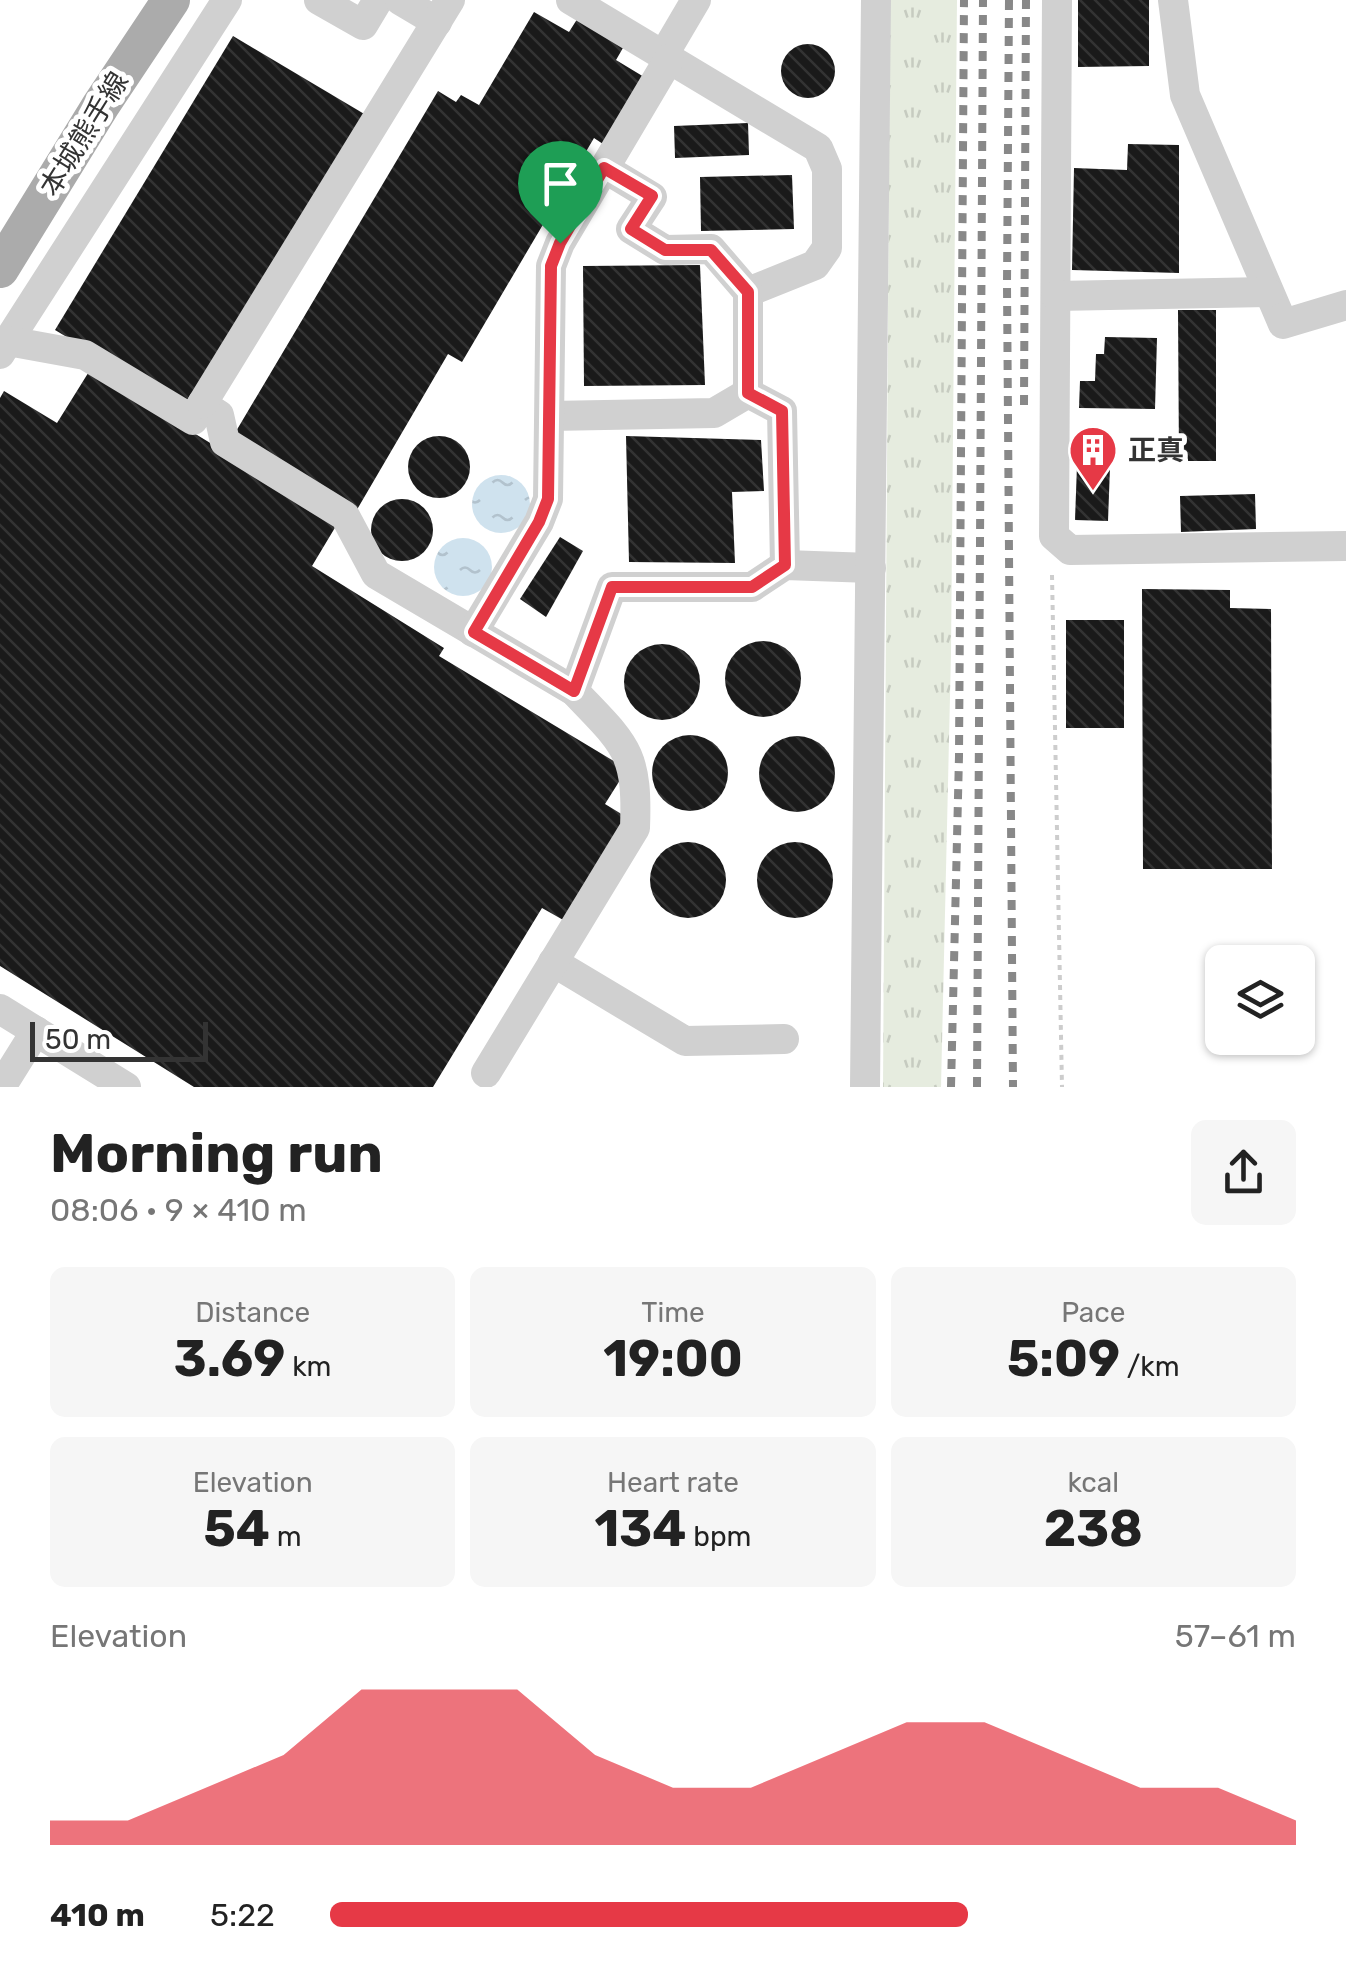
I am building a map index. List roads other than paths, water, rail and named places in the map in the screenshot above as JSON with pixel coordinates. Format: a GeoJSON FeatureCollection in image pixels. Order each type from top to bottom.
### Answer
{"type":"FeatureCollection","features":[{"type":"Feature","properties":{"kind":"main road","name":"本城熊手線"},"geometry":{"type":"LineString","coordinates":[[0,231],[84,92],[146,0]]}},
{"type":"Feature","properties":{"kind":"main road","name":"本城熊手線"},"geometry":{"type":"LineString","coordinates":[[0,269],[100,105],[171,0]]}},
{"type":"Feature","properties":{"kind":"street"},"geometry":{"type":"LineString","coordinates":[[227,0],[4,347],[86,355],[193,420],[443,11],[400,0]]}},
{"type":"Feature","properties":{"kind":"street"},"geometry":{"type":"LineString","coordinates":[[320,0],[363,25],[378,0]]}},
{"type":"Feature","properties":{"kind":"street"},"geometry":{"type":"LineString","coordinates":[[571,0],[818,148],[827,169],[827,248],[815,265],[748,292]]}},
{"type":"Feature","properties":{"kind":"street"},"geometry":{"type":"LineString","coordinates":[[474,632],[539,522],[548,499],[551,266],[560,243],[696,0]]}},
{"type":"Feature","properties":{"kind":"street"},"geometry":{"type":"LineString","coordinates":[[866,1087],[876,0]]}},
{"type":"Feature","properties":{"kind":"street"},"geometry":{"type":"LineString","coordinates":[[1058,0],[1054,536],[1070,550],[1346,546]]}},
{"type":"Feature","properties":{"kind":"street"},"geometry":{"type":"LineString","coordinates":[[1173,0],[1185,94],[1282,324],[1346,305]]}},
{"type":"Feature","properties":{"kind":"street"},"geometry":{"type":"LineString","coordinates":[[604,168],[652,196],[631,229],[665,250],[711,250],[748,292],[748,393]]}},
{"type":"Feature","properties":{"kind":"street"},"geometry":{"type":"LineString","coordinates":[[1056,296],[1268,292]]}},
{"type":"Feature","properties":{"kind":"street"},"geometry":{"type":"LineString","coordinates":[[748,393],[782,411],[785,565]]}},
{"type":"Feature","properties":{"kind":"street"},"geometry":{"type":"LineString","coordinates":[[550,416],[714,414],[748,393]]}},
{"type":"Feature","properties":{"kind":"street"},"geometry":{"type":"LineString","coordinates":[[202,404],[219,414],[225,442],[345,516],[376,574],[574,691],[618,737],[632,763],[635,828],[486,1073]]}},
{"type":"Feature","properties":{"kind":"street"},"geometry":{"type":"LineString","coordinates":[[574,691],[612,587],[752,587],[785,565],[870,568]]}},
{"type":"Feature","properties":{"kind":"street"},"geometry":{"type":"LineString","coordinates":[[553,962],[685,1040],[784,1039]]}},
{"type":"Feature","properties":{"kind":"street"},"geometry":{"type":"LineString","coordinates":[[0,1009],[126,1087]]}},
{"type":"Feature","properties":{"kind":"street"},"geometry":{"type":"LineString","coordinates":[[1,1087],[36,1032]]}},
{"type":"Feature","properties":{"kind":"water"},"geometry":{"type":"Polygon","coordinates":[[[501,475],[522,483],[530,504],[522,525],[501,533],[480,525],[472,504],[480,483],[501,475]]]}},
{"type":"Feature","properties":{"kind":"water"},"geometry":{"type":"Polygon","coordinates":[[[463,538],[484,546],[492,567],[484,588],[463,596],[442,588],[434,567],[442,546],[463,538]]]}},
{"type":"Feature","properties":{"kind":"railway"},"geometry":{"type":"LineString","coordinates":[[951,1087],[959,756],[964,0]]}},
{"type":"Feature","properties":{"kind":"railway"},"geometry":{"type":"LineString","coordinates":[[977,1087],[983,0]]}},
{"type":"Feature","properties":{"kind":"railway"},"geometry":{"type":"LineString","coordinates":[[1009,0],[1007,285],[1013,1087]]}},
{"type":"Feature","properties":{"kind":"railway"},"geometry":{"type":"LineString","coordinates":[[1024,405],[1026,0]]}},
{"type":"Feature","properties":{"kind":"place","name":"正真"},"geometry":{"type":"Point","coordinates":[1093,492]}}]}
